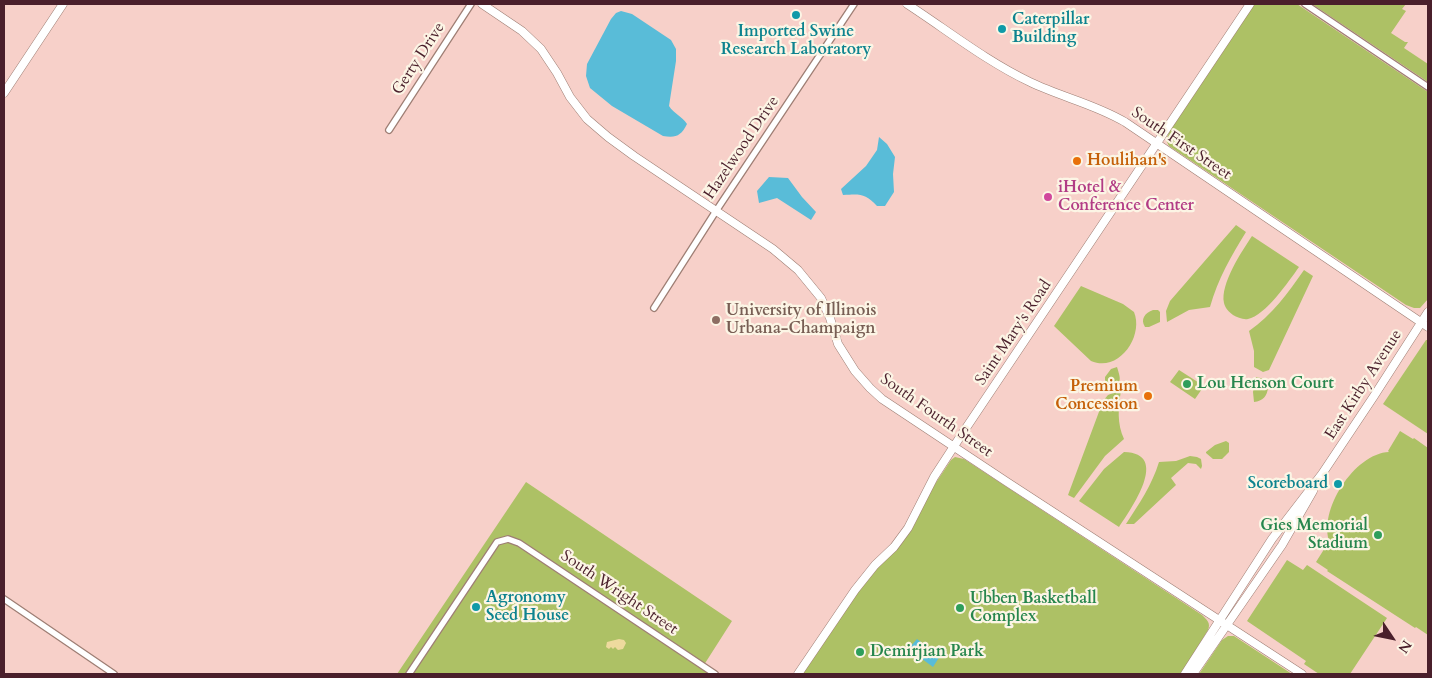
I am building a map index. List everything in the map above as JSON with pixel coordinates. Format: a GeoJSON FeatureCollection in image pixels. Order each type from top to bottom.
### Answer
{"type":"FeatureCollection","features":[{"type":"Feature","properties":{"kind":"street"},"geometry":{"type":"LineString","coordinates":[[4,92],[62,4]]}},
{"type":"Feature","properties":{"kind":"street","name":"Gerty Drive"},"geometry":{"type":"LineString","coordinates":[[389,130],[471,4]]}},
{"type":"Feature","properties":{"kind":"street","name":"South Fourth Street"},"geometry":{"type":"LineString","coordinates":[[482,4],[522,31],[541,49],[570,97],[587,119],[608,138],[773,249],[798,270],[821,298],[830,318],[838,344],[855,371],[882,399],[1302,674]]}},
{"type":"Feature","properties":{"kind":"street","name":"Hazelwood Drive"},"geometry":{"type":"LineString","coordinates":[[654,308],[716,211],[854,4]]}},
{"type":"Feature","properties":{"kind":"street","name":"South First Street"},"geometry":{"type":"LineString","coordinates":[[907,4],[1015,74],[1116,117],[1425,324]]}},
{"type":"Feature","properties":{"kind":"street","name":"Saint Mary's Road"},"geometry":{"type":"LineString","coordinates":[[798,674],[855,590],[875,565],[894,547],[908,528],[934,477],[954,446],[1250,4]]}},
{"type":"Feature","properties":{"kind":"street"},"geometry":{"type":"LineString","coordinates":[[1305,4],[1428,87]]}},
{"type":"Feature","properties":{"kind":"street","name":"East Kirby Avenue"},"geometry":{"type":"LineString","coordinates":[[1193,674],[1272,539],[1322,474],[1425,324],[1428,312]]}},
{"type":"Feature","properties":{"kind":"street","name":"South Wright Street"},"geometry":{"type":"LineString","coordinates":[[409,674],[497,542],[504,539],[519,543],[715,674]]}},
{"type":"Feature","properties":{"kind":"street"},"geometry":{"type":"LineString","coordinates":[[4,599],[114,674]]}},
{"type":"Feature","properties":{"kind":"street","name":"East Kirby Avenue"},"geometry":{"type":"LineString","coordinates":[[1185,674],[1223,623]]}},
{"type":"Feature","properties":{"kind":"shaded area","name":"University of Illinois Urbana-Champaign"},"geometry":{"type":"Polygon","coordinates":[[[4,4],[1428,4],[1428,674],[1292,674],[1234,636],[1228,636],[1222,640],[1199,674],[4,674],[4,4]]]}},
{"type":"Feature","properties":{"kind":"green space"},"geometry":{"type":"Polygon","coordinates":[[[1254,4],[1297,4],[1428,92],[1428,299],[1420,308],[1406,305],[1169,146],[1166,140],[1170,130],[1254,4]]]}},
{"type":"Feature","properties":{"kind":"green space"},"geometry":{"type":"Polygon","coordinates":[[[1312,4],[1406,4],[1402,9],[1406,11],[1391,33],[1408,42],[1404,48],[1428,64],[1428,82],[1312,4]]]}},
{"type":"Feature","properties":{"kind":"green space"},"geometry":{"type":"Polygon","coordinates":[[[1236,225],[1246,232],[1225,268],[1210,307],[1189,310],[1167,322],[1166,311],[1170,301],[1236,225]]]}},
{"type":"Feature","properties":{"kind":"green space"},"geometry":{"type":"Polygon","coordinates":[[[1252,236],[1299,267],[1283,289],[1262,312],[1244,319],[1233,315],[1227,310],[1224,303],[1224,295],[1228,277],[1252,236]]]}},
{"type":"Feature","properties":{"kind":"green space"},"geometry":{"type":"Polygon","coordinates":[[[1304,270],[1313,276],[1269,370],[1263,372],[1254,367],[1254,351],[1249,331],[1272,311],[1304,270]]]}},
{"type":"Feature","properties":{"kind":"green space"},"geometry":{"type":"Polygon","coordinates":[[[1081,286],[1123,304],[1134,312],[1136,321],[1132,341],[1120,357],[1111,362],[1091,361],[1054,326],[1081,286]]]}},
{"type":"Feature","properties":{"kind":"green space"},"geometry":{"type":"Polygon","coordinates":[[[1153,310],[1160,312],[1160,322],[1145,327],[1144,317],[1153,310]]]}},
{"type":"Feature","properties":{"kind":"green space"},"geometry":{"type":"Polygon","coordinates":[[[1426,340],[1428,340],[1428,434],[1383,404],[1426,340]]]}},
{"type":"Feature","properties":{"kind":"green space"},"geometry":{"type":"Polygon","coordinates":[[[1117,367],[1120,379],[1116,385],[1108,389],[1105,384],[1105,377],[1111,369],[1117,367]]]}},
{"type":"Feature","properties":{"kind":"green space","name":"Lou Henson Court"},"geometry":{"type":"Polygon","coordinates":[[[1179,370],[1204,386],[1195,399],[1170,382],[1179,370]]]}},
{"type":"Feature","properties":{"kind":"green space"},"geometry":{"type":"Polygon","coordinates":[[[1256,377],[1264,379],[1268,388],[1264,398],[1254,402],[1253,392],[1256,377]]]}},
{"type":"Feature","properties":{"kind":"green space"},"geometry":{"type":"Polygon","coordinates":[[[1121,391],[1119,415],[1124,439],[1105,456],[1074,498],[1068,495],[1103,401],[1108,395],[1121,391]]]}},
{"type":"Feature","properties":{"kind":"green space","name":"Gies Memorial Stadium"},"geometry":{"type":"Polygon","coordinates":[[[1400,431],[1428,448],[1428,635],[1327,571],[1316,562],[1328,543],[1330,543],[1327,530],[1329,515],[1334,500],[1342,486],[1364,462],[1376,455],[1389,452],[1400,431]]]}},
{"type":"Feature","properties":{"kind":"green space"},"geometry":{"type":"Polygon","coordinates":[[[1226,441],[1229,443],[1229,452],[1222,459],[1213,459],[1206,453],[1215,445],[1226,441]]]}},
{"type":"Feature","properties":{"kind":"green space"},"geometry":{"type":"Polygon","coordinates":[[[1124,452],[1138,455],[1145,462],[1146,471],[1144,483],[1138,496],[1119,527],[1079,501],[1104,469],[1124,452]]]}},
{"type":"Feature","properties":{"kind":"green space"},"geometry":{"type":"Polygon","coordinates":[[[1190,456],[1201,459],[1201,469],[1196,464],[1188,463],[1171,478],[1176,485],[1134,524],[1126,524],[1149,486],[1159,462],[1176,461],[1190,456]]]}},
{"type":"Feature","properties":{"kind":"green space"},"geometry":{"type":"Polygon","coordinates":[[[955,457],[964,459],[1202,615],[1209,623],[1209,628],[1181,674],[802,674],[870,574],[896,548],[935,484],[955,457]]]}},
{"type":"Feature","properties":{"kind":"green space"},"geometry":{"type":"Polygon","coordinates":[[[526,482],[732,621],[702,668],[711,674],[397,674],[526,482]]]}},
{"type":"Feature","properties":{"kind":"green space"},"geometry":{"type":"Polygon","coordinates":[[[1287,560],[1303,570],[1307,565],[1387,618],[1350,674],[1319,674],[1304,664],[1306,661],[1247,621],[1287,560]]]}},
{"type":"Feature","properties":{"kind":"green space"},"geometry":{"type":"Polygon","coordinates":[[[1228,636],[1234,636],[1292,674],[1199,674],[1222,640],[1228,636]]]}},
{"type":"Feature","properties":{"kind":"sand"},"geometry":{"type":"Polygon","coordinates":[[[619,639],[624,640],[626,643],[623,649],[618,650],[615,647],[613,649],[611,647],[609,649],[606,647],[607,642],[619,639]]]}},
{"type":"Feature","properties":{"kind":"water"},"geometry":{"type":"Polygon","coordinates":[[[621,11],[632,14],[671,40],[676,49],[669,106],[687,124],[678,135],[671,137],[663,136],[612,106],[590,88],[586,76],[587,64],[611,19],[616,13],[621,11]]]}},
{"type":"Feature","properties":{"kind":"water"},"geometry":{"type":"Polygon","coordinates":[[[879,137],[887,144],[895,157],[893,174],[894,192],[885,206],[877,206],[862,195],[843,195],[841,189],[866,166],[877,150],[879,137]]]}},
{"type":"Feature","properties":{"kind":"water"},"geometry":{"type":"Polygon","coordinates":[[[769,177],[788,178],[816,212],[811,220],[777,198],[759,203],[757,191],[769,177]]]}},
{"type":"Feature","properties":{"kind":"water"},"geometry":{"type":"Polygon","coordinates":[[[917,639],[940,656],[933,667],[910,650],[917,639]]]}},
{"type":"Feature","properties":{"kind":"place","name":"Imported Swine Research Laboratory"},"geometry":{"type":"Point","coordinates":[796,15]}},
{"type":"Feature","properties":{"kind":"place","name":"Caterpillar Building"},"geometry":{"type":"Point","coordinates":[1002,29]}},
{"type":"Feature","properties":{"kind":"place","name":"Houlihan's"},"geometry":{"type":"Point","coordinates":[1077,161]}},
{"type":"Feature","properties":{"kind":"place","name":"iHotel & Conference Center"},"geometry":{"type":"Point","coordinates":[1048,197]}},
{"type":"Feature","properties":{"kind":"place","name":"University of Illinois Urbana-Champaign"},"geometry":{"type":"Point","coordinates":[716,320]}},
{"type":"Feature","properties":{"kind":"place","name":"Lou Henson Court"},"geometry":{"type":"Point","coordinates":[1187,384]}},
{"type":"Feature","properties":{"kind":"place","name":"Premium Concession"},"geometry":{"type":"Point","coordinates":[1148,396]}},
{"type":"Feature","properties":{"kind":"place","name":"Scoreboard"},"geometry":{"type":"Point","coordinates":[1338,484]}},
{"type":"Feature","properties":{"kind":"place","name":"Gies Memorial Stadium"},"geometry":{"type":"Point","coordinates":[1378,535]}},
{"type":"Feature","properties":{"kind":"place","name":"Agronomy Seed House"},"geometry":{"type":"Point","coordinates":[476,607]}},
{"type":"Feature","properties":{"kind":"place","name":"Ubben Basketball Complex"},"geometry":{"type":"Point","coordinates":[960,608]}},
{"type":"Feature","properties":{"kind":"place","name":"Demirjian Park"},"geometry":{"type":"Point","coordinates":[860,652]}}]}
